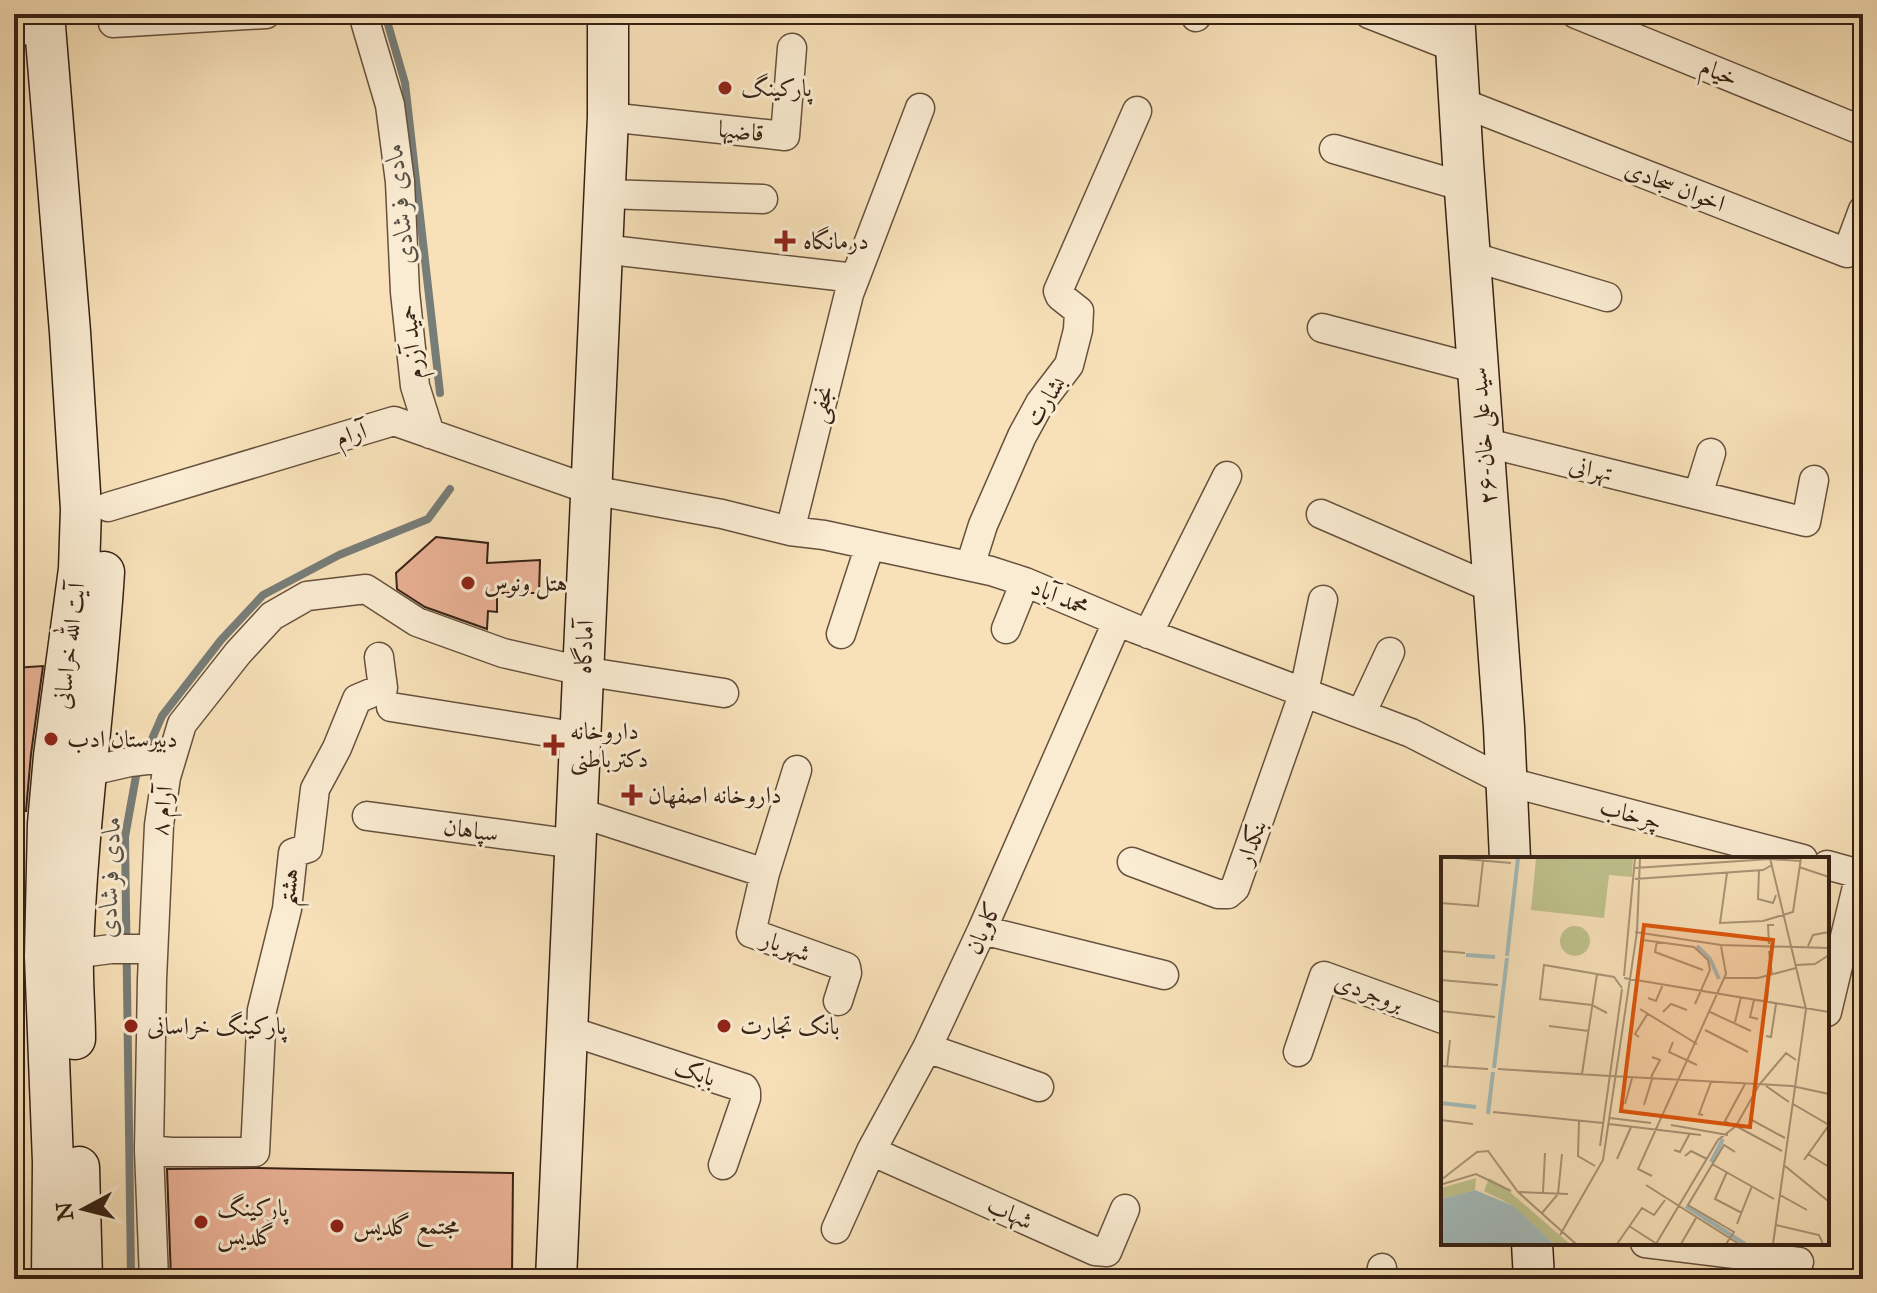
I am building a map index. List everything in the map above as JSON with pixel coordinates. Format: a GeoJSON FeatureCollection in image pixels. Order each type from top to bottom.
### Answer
{"type":"FeatureCollection","features":[{"type":"Feature","properties":{"kind":"main road","name":"آمادگاه"},"geometry":{"type":"LineString","coordinates":[[556,1279],[605,194],[608,14]]}},
{"type":"Feature","properties":{"kind":"main road","name":"آیت الله خراسانی"},"geometry":{"type":"LineString","coordinates":[[43,22],[108,507],[73,954],[62,1275]]}},
{"type":"Feature","properties":{"kind":"main road","name":"۲۶-سید علی خان"},"geometry":{"type":"LineString","coordinates":[[1455,31],[1504,727],[1510,857]]}},
{"type":"Feature","properties":{"kind":"main road","name":"آیت الله خراسانی"},"geometry":{"type":"LineString","coordinates":[[62,1275],[53,1162],[45,956],[48,824],[79,569],[83,331]]}},
{"type":"Feature","properties":{"kind":"main road"},"geometry":{"type":"LineString","coordinates":[[1532,1245],[1534,1279]]}},
{"type":"Feature","properties":{"kind":"street"},"geometry":{"type":"LineString","coordinates":[[113,23],[266,14]]}},
{"type":"Feature","properties":{"kind":"street","name":"حمید آزرم"},"geometry":{"type":"LineString","coordinates":[[363,14],[390,105],[400,182],[405,292],[415,386],[430,434]]}},
{"type":"Feature","properties":{"kind":"street"},"geometry":{"type":"LineString","coordinates":[[1369,14],[1455,31]]}},
{"type":"Feature","properties":{"kind":"street","name":"خیام"},"geometry":{"type":"LineString","coordinates":[[1576,14],[1863,131]]}},
{"type":"Feature","properties":{"kind":"street","name":"قاضیها"},"geometry":{"type":"LineString","coordinates":[[608,117],[785,136],[792,48]]}},
{"type":"Feature","properties":{"kind":"street","name":"اخوان سجادی"},"geometry":{"type":"LineString","coordinates":[[1460,102],[1847,253],[1863,210]]}},
{"type":"Feature","properties":{"kind":"street","name":"نجفی"},"geometry":{"type":"LineString","coordinates":[[790,531],[849,294],[920,108]]}},
{"type":"Feature","properties":{"kind":"street","name":"بشارت"},"geometry":{"type":"LineString","coordinates":[[970,566],[983,525],[1022,436],[1040,403],[1069,365],[1078,330],[1079,311],[1058,291],[1137,111]]}},
{"type":"Feature","properties":{"kind":"street"},"geometry":{"type":"LineString","coordinates":[[1334,149],[1465,187]]}},
{"type":"Feature","properties":{"kind":"street"},"geometry":{"type":"LineString","coordinates":[[605,194],[763,199]]}},
{"type":"Feature","properties":{"kind":"street"},"geometry":{"type":"LineString","coordinates":[[602,249],[855,278]]}},
{"type":"Feature","properties":{"kind":"street"},"geometry":{"type":"LineString","coordinates":[[1470,256],[1607,297]]}},
{"type":"Feature","properties":{"kind":"street"},"geometry":{"type":"LineString","coordinates":[[1322,328],[1478,369]]}},
{"type":"Feature","properties":{"kind":"street","name":"آرام"},"geometry":{"type":"LineString","coordinates":[[108,507],[394,421],[591,490]]}},
{"type":"Feature","properties":{"kind":"street","name":"تهرانی"},"geometry":{"type":"LineString","coordinates":[[1483,442],[1806,522],[1814,480]]}},
{"type":"Feature","properties":{"kind":"street"},"geometry":{"type":"LineString","coordinates":[[1698,495],[1711,453]]}},
{"type":"Feature","properties":{"kind":"street"},"geometry":{"type":"LineString","coordinates":[[1148,634],[1227,476]]}},
{"type":"Feature","properties":{"kind":"street","name":"محمد آباد"},"geometry":{"type":"LineString","coordinates":[[591,490],[722,514],[790,531],[824,535],[970,566],[1025,582],[1117,622],[1411,733],[1505,781]]}},
{"type":"Feature","properties":{"kind":"street"},"geometry":{"type":"LineString","coordinates":[[1321,514],[1494,589]]}},
{"type":"Feature","properties":{"kind":"street"},"geometry":{"type":"LineString","coordinates":[[841,634],[870,545]]}},
{"type":"Feature","properties":{"kind":"street"},"geometry":{"type":"LineString","coordinates":[[1006,629],[1025,582]]}},
{"type":"Feature","properties":{"kind":"street","name":"۸ آرام"},"geometry":{"type":"LineString","coordinates":[[154,1279],[149,1150],[153,949],[159,825],[166,777],[182,724],[238,653],[272,616],[307,596],[366,589],[417,622],[503,653],[582,671],[724,693]]}},
{"type":"Feature","properties":{"kind":"street"},"geometry":{"type":"LineString","coordinates":[[1304,692],[1323,600]]}},
{"type":"Feature","properties":{"kind":"street","name":"کاویان"},"geometry":{"type":"LineString","coordinates":[[836,1229],[871,1151],[927,1048],[982,930],[1117,622]]}},
{"type":"Feature","properties":{"kind":"street"},"geometry":{"type":"LineString","coordinates":[[1361,714],[1390,652]]}},
{"type":"Feature","properties":{"kind":"street","name":"هشتم"},"geometry":{"type":"LineString","coordinates":[[149,1150],[255,1152],[262,1010],[287,909],[293,853],[308,848],[315,789],[337,748],[357,699],[383,688],[379,657]]}},
{"type":"Feature","properties":{"kind":"street","name":"بنکدار"},"geometry":{"type":"LineString","coordinates":[[1132,862],[1218,894],[1228,894],[1235,888],[1304,692]]}},
{"type":"Feature","properties":{"kind":"street"},"geometry":{"type":"LineString","coordinates":[[391,707],[580,737]]}},
{"type":"Feature","properties":{"kind":"street"},"geometry":{"type":"LineString","coordinates":[[86,772],[172,757]]}},
{"type":"Feature","properties":{"kind":"street","name":"شهریار"},"geometry":{"type":"LineString","coordinates":[[797,770],[765,873],[751,933],[846,967],[838,1001]]}},
{"type":"Feature","properties":{"kind":"street","name":"چرخاب"},"geometry":{"type":"LineString","coordinates":[[1505,781],[1737,851],[1786,857]]}},
{"type":"Feature","properties":{"kind":"street","name":"سپاهان"},"geometry":{"type":"LineString","coordinates":[[367,816],[576,828]]}},
{"type":"Feature","properties":{"kind":"street"},"geometry":{"type":"LineString","coordinates":[[576,828],[765,873]]}},
{"type":"Feature","properties":{"kind":"street"},"geometry":{"type":"LineString","coordinates":[[1829,866],[1862,874],[1829,1004]]}},
{"type":"Feature","properties":{"kind":"street"},"geometry":{"type":"LineString","coordinates":[[982,930],[1164,975]]}},
{"type":"Feature","properties":{"kind":"street"},"geometry":{"type":"LineString","coordinates":[[73,954],[111,949],[153,949]]}},
{"type":"Feature","properties":{"kind":"street","name":"بروجردی"},"geometry":{"type":"LineString","coordinates":[[1298,1052],[1324,976],[1441,1018]]}},
{"type":"Feature","properties":{"kind":"street","name":"بابک"},"geometry":{"type":"LineString","coordinates":[[567,1030],[744,1088],[746,1098],[723,1165]]}},
{"type":"Feature","properties":{"kind":"street"},"geometry":{"type":"LineString","coordinates":[[927,1048],[1039,1087]]}},
{"type":"Feature","properties":{"kind":"street","name":"شهاب"},"geometry":{"type":"LineString","coordinates":[[871,1151],[1095,1251],[1107,1252],[1125,1209]]}},
{"type":"Feature","properties":{"kind":"street"},"geometry":{"type":"LineString","coordinates":[[1661,1245],[1799,1262]]}},
{"type":"Feature","properties":{"kind":"building","name":"هتل ونوس"},"geometry":{"type":"Polygon","coordinates":[[[436,537],[488,543],[487,563],[540,560],[539,593],[497,593],[497,612],[488,611],[487,629],[425,607],[397,589],[396,573],[436,537]]]}},
{"type":"Feature","properties":{"kind":"building"},"geometry":{"type":"Polygon","coordinates":[[[43,666],[26,811],[14,811],[14,668],[43,666]]]}},
{"type":"Feature","properties":{"kind":"building","name":"مجتمع گلدیس"},"geometry":{"type":"Polygon","coordinates":[[[167,1169],[513,1173],[512,1279],[171,1279],[167,1169]]]}},
{"type":"Feature","properties":{"kind":"waterway","name":"مادی فرشادی"},"geometry":{"type":"LineString","coordinates":[[385,14],[405,83],[440,393]]}},
{"type":"Feature","properties":{"kind":"waterway","name":"مادی فرشادی"},"geometry":{"type":"LineString","coordinates":[[145,755],[162,716],[221,640],[263,595],[339,555],[428,519],[450,489]]}},
{"type":"Feature","properties":{"kind":"waterway","name":"مادی فرشادی"},"geometry":{"type":"LineString","coordinates":[[131,1276],[125,837],[140,767]]}},
{"type":"Feature","properties":{"kind":"place","name":"پارکینگ"},"geometry":{"type":"Point","coordinates":[725,88]}},
{"type":"Feature","properties":{"kind":"place","name":"درمانگاه"},"geometry":{"type":"Point","coordinates":[785,241]}},
{"type":"Feature","properties":{"kind":"place","name":"هتل ونوس"},"geometry":{"type":"Point","coordinates":[468,583]}},
{"type":"Feature","properties":{"kind":"place","name":"دبیرستان ادب"},"geometry":{"type":"Point","coordinates":[51,739]}},
{"type":"Feature","properties":{"kind":"place","name":"داروخانه دکترباطنی"},"geometry":{"type":"Point","coordinates":[554,745]}},
{"type":"Feature","properties":{"kind":"place","name":"داروخانه اصفهان"},"geometry":{"type":"Point","coordinates":[632,795]}},
{"type":"Feature","properties":{"kind":"place","name":"پارکینگ خراسانی"},"geometry":{"type":"Point","coordinates":[131,1026]}},
{"type":"Feature","properties":{"kind":"place","name":"بانک تجارت"},"geometry":{"type":"Point","coordinates":[724,1026]}},
{"type":"Feature","properties":{"kind":"place","name":"پارکینگ گلدیس"},"geometry":{"type":"Point","coordinates":[201,1222]}},
{"type":"Feature","properties":{"kind":"place","name":"مجتمع گلدیس"},"geometry":{"type":"Point","coordinates":[337,1226]}}]}
